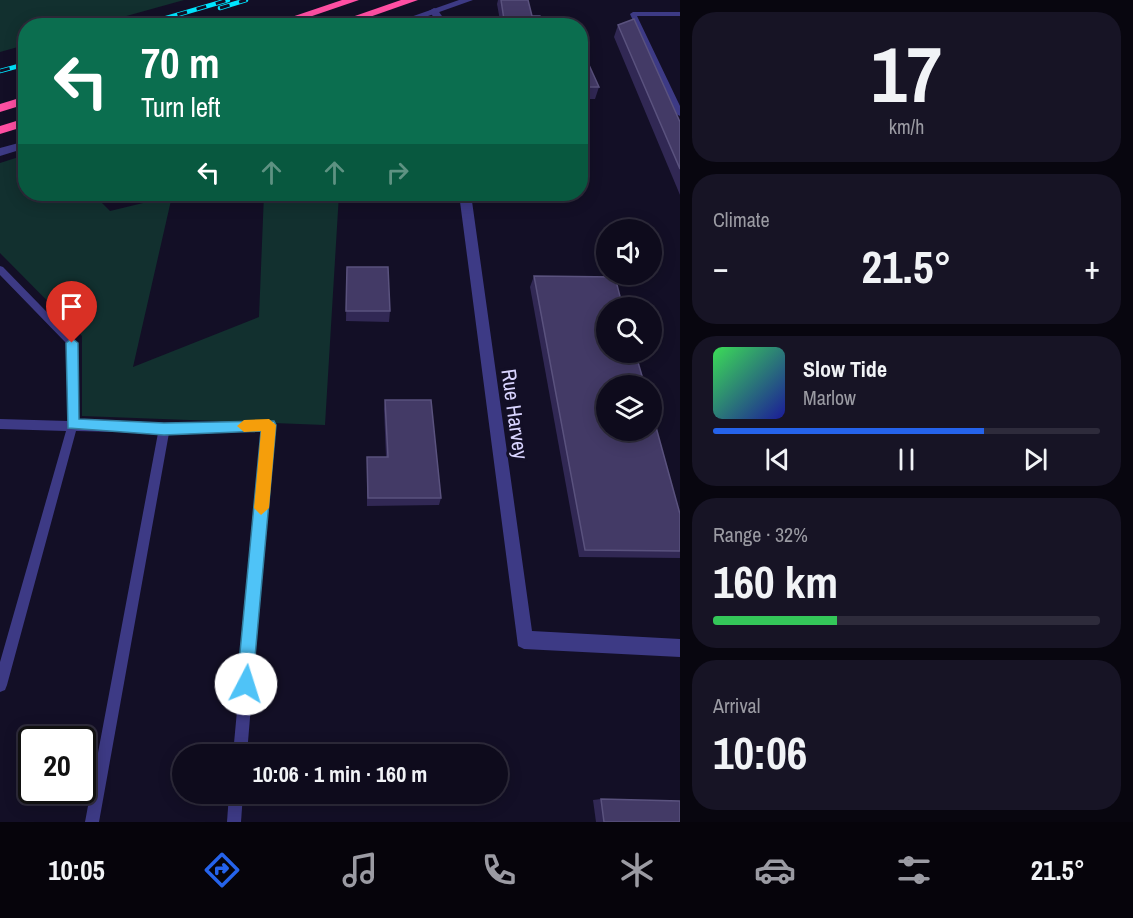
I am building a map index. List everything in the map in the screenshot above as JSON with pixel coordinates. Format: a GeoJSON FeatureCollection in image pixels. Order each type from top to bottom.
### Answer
{"type":"FeatureCollection","features":[{"type":"Feature","properties":{"kind":"highway"},"geometry":{"type":"LineString","coordinates":[[296,18],[353,0]]}},
{"type":"Feature","properties":{"kind":"highway"},"geometry":{"type":"LineString","coordinates":[[356,18],[412,0]]}},
{"type":"Feature","properties":{"kind":"highway"},"geometry":{"type":"LineString","coordinates":[[0,108],[18,102]]}},
{"type":"Feature","properties":{"kind":"highway"},"geometry":{"type":"LineString","coordinates":[[0,130],[18,124]]}},
{"type":"Feature","properties":{"kind":"street"},"geometry":{"type":"LineString","coordinates":[[413,18],[468,0]]}},
{"type":"Feature","properties":{"kind":"street"},"geometry":{"type":"LineString","coordinates":[[434,11],[439,18]]}},
{"type":"Feature","properties":{"kind":"street"},"geometry":{"type":"LineString","coordinates":[[0,152],[18,146]]}},
{"type":"Feature","properties":{"kind":"street","name":"Rue Harvey"},"geometry":{"type":"LineString","coordinates":[[466,201],[524,640],[680,648]]}},
{"type":"Feature","properties":{"kind":"lane"},"geometry":{"type":"LineString","coordinates":[[680,14],[633,14],[680,114]]}},
{"type":"Feature","properties":{"kind":"lane"},"geometry":{"type":"LineString","coordinates":[[0,269],[72,343],[73,424],[0,685]]}},
{"type":"Feature","properties":{"kind":"lane"},"geometry":{"type":"LineString","coordinates":[[0,424],[73,424],[164,429],[269,425],[241,744]]}},
{"type":"Feature","properties":{"kind":"lane"},"geometry":{"type":"LineString","coordinates":[[92,822],[164,429]]}},
{"type":"Feature","properties":{"kind":"lane"},"geometry":{"type":"LineString","coordinates":[[234,822],[235,804]]}},
{"type":"Feature","properties":{"kind":"green space"},"geometry":{"type":"Polygon","coordinates":[[[0,0],[184,0],[119,18],[18,18],[18,47],[0,52],[0,0]]]}},
{"type":"Feature","properties":{"kind":"green space"},"geometry":{"type":"Polygon","coordinates":[[[18,157],[18,201],[100,201],[110,211],[151,201],[171,201],[133,367],[259,317],[264,201],[339,201],[325,425],[82,416],[82,336],[0,253],[0,163],[18,157]]]}},
{"type":"Feature","properties":{"kind":"building"},"geometry":{"type":"Polygon","coordinates":[[[501,0],[528,0],[532,16],[540,16],[541,18],[504,18],[501,0]]]}},
{"type":"Feature","properties":{"kind":"building"},"geometry":{"type":"Polygon","coordinates":[[[634,19],[680,122],[680,169],[618,25],[634,19]]]}},
{"type":"Feature","properties":{"kind":"building"},"geometry":{"type":"Polygon","coordinates":[[[588,63],[599,87],[588,87],[588,63]]]}},
{"type":"Feature","properties":{"kind":"building"},"geometry":{"type":"Polygon","coordinates":[[[347,267],[388,267],[390,311],[346,311],[347,267]]]}},
{"type":"Feature","properties":{"kind":"building"},"geometry":{"type":"Polygon","coordinates":[[[534,276],[596,277],[596,285],[617,285],[620,297],[596,297],[596,363],[638,363],[642,375],[596,375],[596,441],[660,441],[680,514],[680,551],[585,550],[534,276]]]}},
{"type":"Feature","properties":{"kind":"building"},"geometry":{"type":"Polygon","coordinates":[[[385,400],[431,400],[441,498],[368,498],[367,457],[388,457],[385,400]]]}},
{"type":"Feature","properties":{"kind":"building"},"geometry":{"type":"Polygon","coordinates":[[[601,799],[680,801],[680,822],[604,822],[601,799]]]}},
{"type":"Feature","properties":{"kind":"railway"},"geometry":{"type":"LineString","coordinates":[[166,18],[228,0]]}},
{"type":"Feature","properties":{"kind":"railway"},"geometry":{"type":"LineString","coordinates":[[220,8],[246,0]]}},
{"type":"Feature","properties":{"kind":"railway"},"geometry":{"type":"LineString","coordinates":[[0,71],[18,66]]}},
{"type":"Feature","properties":{"kind":"slow traffic"},"geometry":{"type":"LineString","coordinates":[[244,426],[269,425],[261,508]]}},
{"type":"Feature","properties":{"kind":"route"},"geometry":{"type":"LineString","coordinates":[[72,343],[73,424],[164,429],[269,425],[246,684]]}}]}
